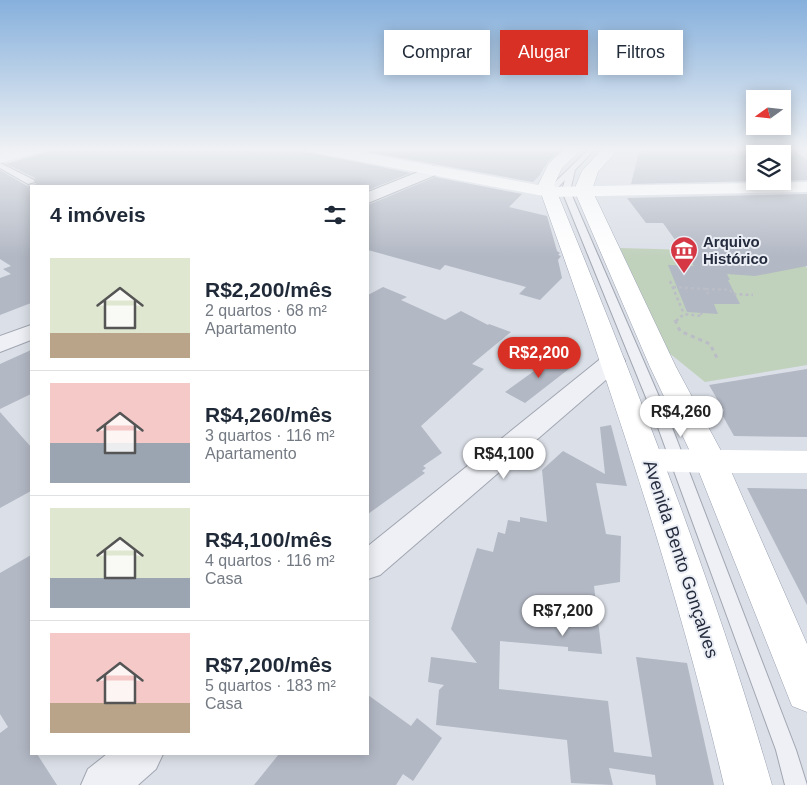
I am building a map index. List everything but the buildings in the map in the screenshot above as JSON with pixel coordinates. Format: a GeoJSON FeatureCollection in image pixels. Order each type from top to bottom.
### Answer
{"type":"FeatureCollection","features":[{"type":"Feature","properties":{"kind":"main road"},"geometry":{"type":"LineString","coordinates":[[524,185],[566,191],[807,187]]}},
{"type":"Feature","properties":{"kind":"main road"},"geometry":{"type":"LineString","coordinates":[[546,185],[566,191]]}},
{"type":"Feature","properties":{"kind":"main road"},"geometry":{"type":"LineString","coordinates":[[566,191],[574,185]]}},
{"type":"Feature","properties":{"kind":"main road","name":"Avenida Bento Gonçalves"},"geometry":{"type":"LineString","coordinates":[[566,191],[613,361],[680,461],[807,692]]}},
{"type":"Feature","properties":{"kind":"main road","name":"Avenida Bento Gonçalves"},"geometry":{"type":"LineString","coordinates":[[566,191],[663,366],[729,708],[748,785]]}},
{"type":"Feature","properties":{"kind":"main road"},"geometry":{"type":"LineString","coordinates":[[680,461],[807,462]]}},
{"type":"Feature","properties":{"kind":"street"},"geometry":{"type":"LineString","coordinates":[[369,198],[400,185]]}},
{"type":"Feature","properties":{"kind":"street"},"geometry":{"type":"LineString","coordinates":[[0,345],[30,332]]}},
{"type":"Feature","properties":{"kind":"street"},"geometry":{"type":"LineString","coordinates":[[369,564],[613,361]]}},
{"type":"Feature","properties":{"kind":"street"},"geometry":{"type":"LineString","coordinates":[[104,785],[140,755]]}},
{"type":"Feature","properties":{"kind":"lane"},"geometry":{"type":"LineString","coordinates":[[568,185],[566,191],[680,461],[786,750],[796,785]]}},
{"type":"Feature","properties":{"kind":"path"},"geometry":{"type":"LineString","coordinates":[[670,281],[684,314]]}},
{"type":"Feature","properties":{"kind":"path"},"geometry":{"type":"LineString","coordinates":[[673,287],[730,290],[732,294],[753,296]]}},
{"type":"Feature","properties":{"kind":"path"},"geometry":{"type":"LineString","coordinates":[[706,289],[708,294]]}},
{"type":"Feature","properties":{"kind":"path"},"geometry":{"type":"LineString","coordinates":[[701,313],[702,316],[684,314],[675,320],[680,331],[710,344],[718,360]]}},
{"type":"Feature","properties":{"kind":"green space"},"geometry":{"type":"Polygon","coordinates":[[[620,248],[795,253],[807,268],[807,365],[705,382],[668,352],[620,248]]]}},
{"type":"Feature","properties":{"kind":"place","name":"Arquivo Histórico"},"geometry":{"type":"Point","coordinates":[684,274]}}]}
